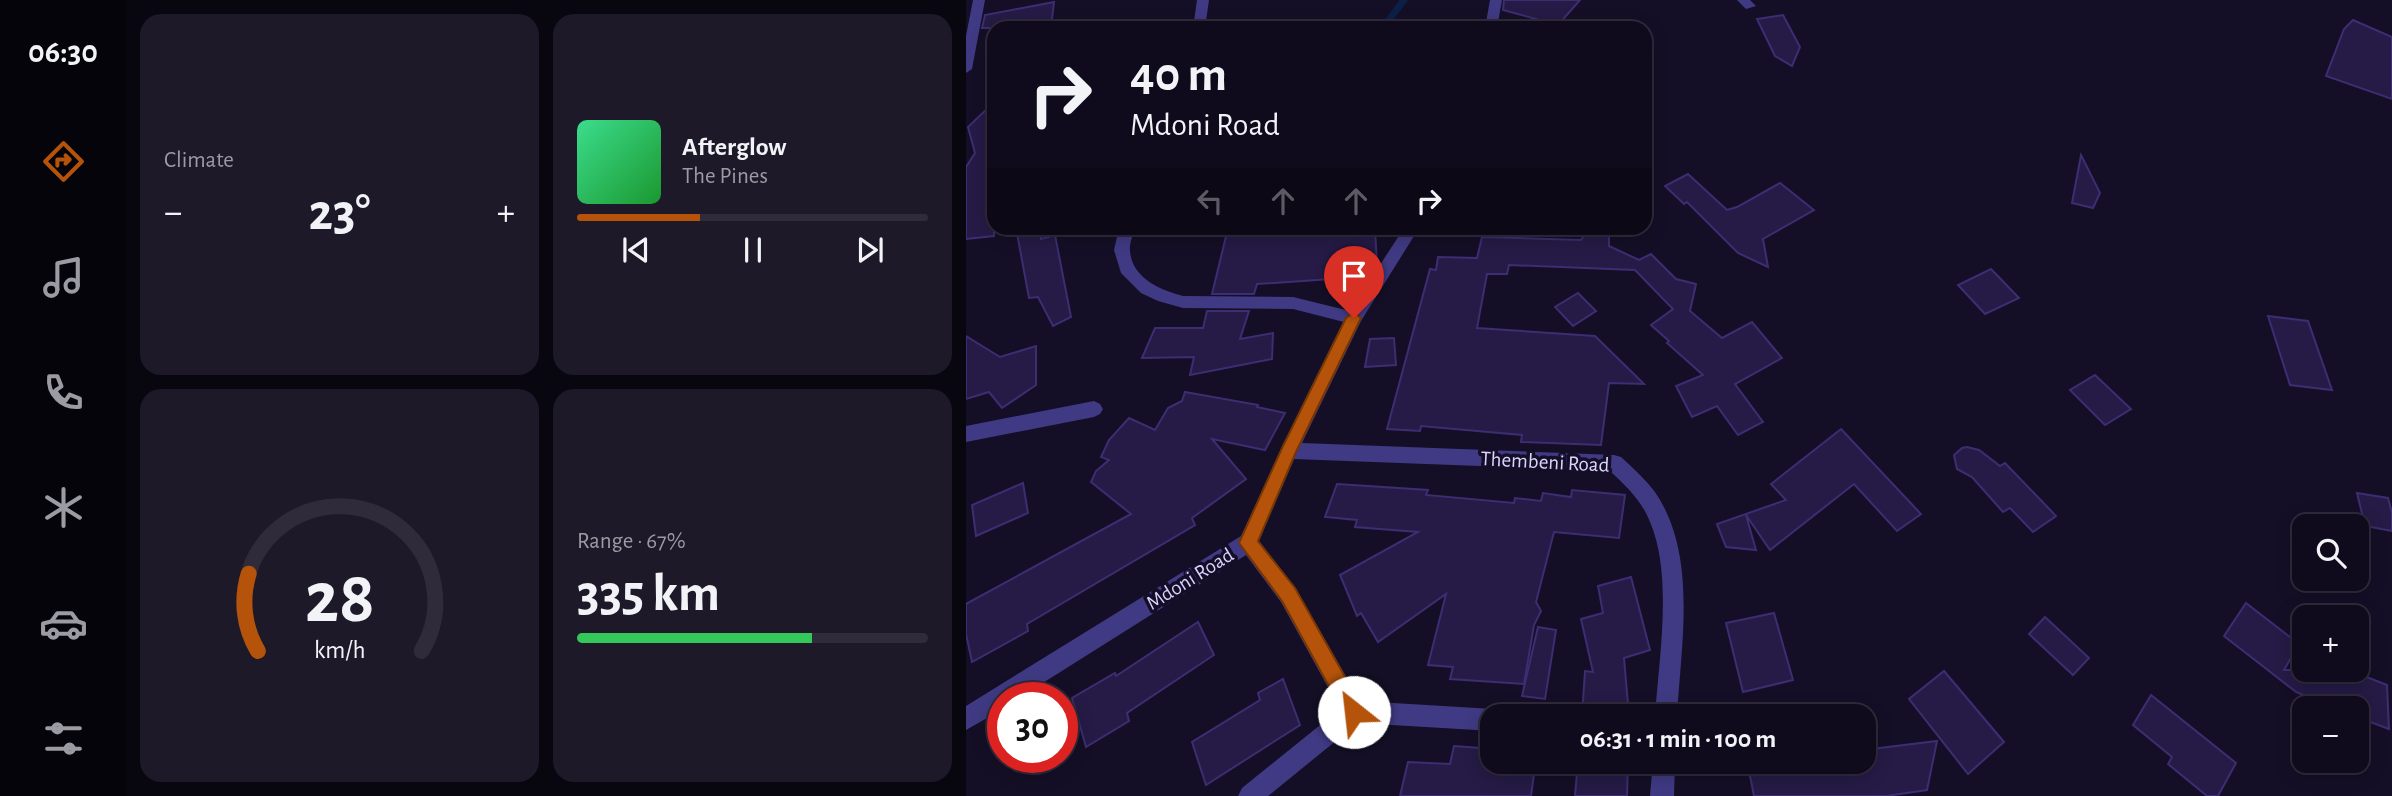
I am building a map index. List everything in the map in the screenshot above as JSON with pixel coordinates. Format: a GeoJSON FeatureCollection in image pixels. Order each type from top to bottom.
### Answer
{"type":"FeatureCollection","features":[{"type":"Feature","properties":{"kind":"street"},"geometry":{"type":"LineString","coordinates":[[966,68],[979,0]]}},
{"type":"Feature","properties":{"kind":"street"},"geometry":{"type":"LineString","coordinates":[[1200,21],[1203,0]]}},
{"type":"Feature","properties":{"kind":"street"},"geometry":{"type":"LineString","coordinates":[[1492,21],[1496,0]]}},
{"type":"Feature","properties":{"kind":"street"},"geometry":{"type":"LineString","coordinates":[[1125,235],[1122,250],[1129,273],[1147,289],[1164,297],[1183,302],[1293,303],[1354,318]]}},
{"type":"Feature","properties":{"kind":"street","name":"Mdoni Road"},"geometry":{"type":"LineString","coordinates":[[966,719],[1248,543],[1289,451],[1354,318],[1407,235]]}},
{"type":"Feature","properties":{"kind":"street"},"geometry":{"type":"LineString","coordinates":[[966,434],[1094,409]]}},
{"type":"Feature","properties":{"kind":"street","name":"Thembeni Road"},"geometry":{"type":"LineString","coordinates":[[1289,451],[1615,463],[1646,494],[1663,526],[1671,549],[1673,576],[1667,704]]}},
{"type":"Feature","properties":{"kind":"street"},"geometry":{"type":"LineString","coordinates":[[1248,543],[1288,595],[1354,712]]}},
{"type":"Feature","properties":{"kind":"street"},"geometry":{"type":"LineString","coordinates":[[1250,796],[1354,712],[1480,719]]}},
{"type":"Feature","properties":{"kind":"street"},"geometry":{"type":"LineString","coordinates":[[1662,796],[1663,774]]}},
{"type":"Feature","properties":{"kind":"building"},"geometry":{"type":"Polygon","coordinates":[[[1504,0],[1580,0],[1562,21],[1543,21],[1503,10],[1504,0]]]}},
{"type":"Feature","properties":{"kind":"building"},"geometry":{"type":"Polygon","coordinates":[[[1054,2],[1052,21],[987,21],[987,28],[982,28],[985,15],[1054,2]]]}},
{"type":"Feature","properties":{"kind":"building"},"geometry":{"type":"Polygon","coordinates":[[[1783,15],[1800,47],[1792,66],[1775,56],[1757,19],[1783,15]]]}},
{"type":"Feature","properties":{"kind":"building"},"geometry":{"type":"Polygon","coordinates":[[[2353,20],[2392,37],[2392,99],[2326,76],[2344,29],[2353,20]]]}},
{"type":"Feature","properties":{"kind":"building"},"geometry":{"type":"Polygon","coordinates":[[[987,109],[987,235],[994,236],[966,239],[966,167],[975,153],[968,127],[987,109]]]}},
{"type":"Feature","properties":{"kind":"building"},"geometry":{"type":"Polygon","coordinates":[[[2081,155],[2100,193],[2093,208],[2072,203],[2081,155]]]}},
{"type":"Feature","properties":{"kind":"building"},"geometry":{"type":"Polygon","coordinates":[[[1688,174],[1727,210],[1780,183],[1814,210],[1763,239],[1768,267],[1738,253],[1687,202],[1684,204],[1665,186],[1688,174]]]}},
{"type":"Feature","properties":{"kind":"building"},"geometry":{"type":"Polygon","coordinates":[[[1017,235],[1041,235],[1041,239],[1055,235],[1071,317],[1053,326],[1038,297],[1029,298],[1017,235]]]}},
{"type":"Feature","properties":{"kind":"building"},"geometry":{"type":"Polygon","coordinates":[[[1226,235],[1375,235],[1377,265],[1373,272],[1332,279],[1257,284],[1254,294],[1212,294],[1226,235]]]}},
{"type":"Feature","properties":{"kind":"building"},"geometry":{"type":"Polygon","coordinates":[[[1584,235],[1609,235],[1609,246],[1639,260],[1651,254],[1676,279],[1696,284],[1690,311],[1722,338],[1752,322],[1782,358],[1735,384],[1763,422],[1738,435],[1717,406],[1692,417],[1676,386],[1703,375],[1651,325],[1673,309],[1635,270],[1509,265],[1507,274],[1487,274],[1477,328],[1595,336],[1644,384],[1609,383],[1601,445],[1521,442],[1522,435],[1421,426],[1420,431],[1387,429],[1430,269],[1436,270],[1438,257],[1477,258],[1482,237],[1581,240],[1584,235]]]}},
{"type":"Feature","properties":{"kind":"building"},"geometry":{"type":"Polygon","coordinates":[[[1991,269],[2019,298],[1985,314],[1958,285],[1991,269]]]}},
{"type":"Feature","properties":{"kind":"building"},"geometry":{"type":"Polygon","coordinates":[[[1578,293],[1596,311],[1573,326],[1555,307],[1578,293]]]}},
{"type":"Feature","properties":{"kind":"building"},"geometry":{"type":"Polygon","coordinates":[[[1207,311],[1249,311],[1240,339],[1273,333],[1272,359],[1190,375],[1194,357],[1142,358],[1155,328],[1203,328],[1207,311]]]}},
{"type":"Feature","properties":{"kind":"building"},"geometry":{"type":"Polygon","coordinates":[[[2268,316],[2308,321],[2332,390],[2290,385],[2268,316]]]}},
{"type":"Feature","properties":{"kind":"building"},"geometry":{"type":"Polygon","coordinates":[[[966,336],[1000,357],[1036,346],[1036,385],[1002,408],[989,392],[966,399],[966,336]]]}},
{"type":"Feature","properties":{"kind":"building"},"geometry":{"type":"Polygon","coordinates":[[[1394,338],[1396,365],[1365,367],[1370,339],[1394,338]]]}},
{"type":"Feature","properties":{"kind":"building"},"geometry":{"type":"Polygon","coordinates":[[[2095,375],[2131,409],[2105,425],[2070,390],[2095,375]]]}},
{"type":"Feature","properties":{"kind":"building"},"geometry":{"type":"Polygon","coordinates":[[[1185,392],[1258,405],[1257,407],[1285,413],[1265,450],[1212,439],[1246,479],[1192,518],[1195,525],[1027,624],[1028,631],[972,662],[966,634],[966,604],[1131,514],[1091,482],[1096,471],[1109,460],[1101,457],[1109,440],[1129,418],[1155,430],[1168,408],[1182,401],[1185,392]]]}},
{"type":"Feature","properties":{"kind":"building"},"geometry":{"type":"Polygon","coordinates":[[[1841,429],[1921,514],[1897,531],[1854,484],[1770,550],[1746,515],[1756,550],[1726,547],[1717,524],[1786,500],[1771,484],[1841,429]]]}},
{"type":"Feature","properties":{"kind":"building"},"geometry":{"type":"Polygon","coordinates":[[[1967,447],[1979,450],[2000,466],[2005,463],[2056,516],[2033,532],[2010,508],[2003,512],[1972,477],[1957,469],[1954,455],[1967,447]]]}},
{"type":"Feature","properties":{"kind":"building"},"geometry":{"type":"Polygon","coordinates":[[[1023,483],[1028,513],[976,536],[972,505],[1023,483]]]}},
{"type":"Feature","properties":{"kind":"building"},"geometry":{"type":"Polygon","coordinates":[[[1337,484],[1428,490],[1426,495],[1514,503],[1515,498],[1541,501],[1543,493],[1571,497],[1572,490],[1625,495],[1619,538],[1554,532],[1536,602],[1541,611],[1534,625],[1524,684],[1450,679],[1453,667],[1428,665],[1446,594],[1378,642],[1361,613],[1357,616],[1340,575],[1418,532],[1355,527],[1357,520],[1325,517],[1337,484]]]}},
{"type":"Feature","properties":{"kind":"building"},"geometry":{"type":"Polygon","coordinates":[[[2357,493],[2388,498],[2392,513],[2392,531],[2369,527],[2369,514],[2362,514],[2357,493]]]}},
{"type":"Feature","properties":{"kind":"building"},"geometry":{"type":"Polygon","coordinates":[[[1631,577],[1650,650],[1624,658],[1628,704],[1583,704],[1585,671],[1593,672],[1581,619],[1603,613],[1598,586],[1631,577]]]}},
{"type":"Feature","properties":{"kind":"building"},"geometry":{"type":"Polygon","coordinates":[[[2246,603],[2292,639],[2292,656],[2284,670],[2292,670],[2292,682],[2369,682],[2369,678],[2387,685],[2389,729],[2369,722],[2369,696],[2306,696],[2296,692],[2224,636],[2246,603]]]}},
{"type":"Feature","properties":{"kind":"building"},"geometry":{"type":"Polygon","coordinates":[[[1774,613],[1793,680],[1743,692],[1726,623],[1774,613]]]}},
{"type":"Feature","properties":{"kind":"building"},"geometry":{"type":"Polygon","coordinates":[[[2045,617],[2089,658],[2073,675],[2029,634],[2045,617]]]}},
{"type":"Feature","properties":{"kind":"building"},"geometry":{"type":"Polygon","coordinates":[[[1198,622],[1214,655],[1127,713],[1129,721],[1086,747],[1078,719],[1078,695],[1115,673],[1116,676],[1198,622]]]}},
{"type":"Feature","properties":{"kind":"building"},"geometry":{"type":"Polygon","coordinates":[[[1538,627],[1556,630],[1545,699],[1522,696],[1538,627]]]}},
{"type":"Feature","properties":{"kind":"building"},"geometry":{"type":"Polygon","coordinates":[[[1944,671],[2004,742],[1968,774],[1909,699],[1944,671]]]}},
{"type":"Feature","properties":{"kind":"building"},"geometry":{"type":"Polygon","coordinates":[[[1283,679],[1300,725],[1206,785],[1192,742],[1260,700],[1258,693],[1283,679]]]}},
{"type":"Feature","properties":{"kind":"building"},"geometry":{"type":"Polygon","coordinates":[[[2151,695],[2236,763],[2218,796],[2207,796],[2168,764],[2172,757],[2133,725],[2151,695]]]}},
{"type":"Feature","properties":{"kind":"building"},"geometry":{"type":"Polygon","coordinates":[[[1937,741],[1927,790],[1886,796],[1754,796],[1750,774],[1876,774],[1876,749],[1937,741]]]}},
{"type":"Feature","properties":{"kind":"building"},"geometry":{"type":"Polygon","coordinates":[[[1454,746],[1480,748],[1480,774],[1534,774],[1531,796],[1400,796],[1408,762],[1450,764],[1454,746]]]}},
{"type":"Feature","properties":{"kind":"building"},"geometry":{"type":"Polygon","coordinates":[[[1577,774],[1628,774],[1627,796],[1575,796],[1577,774]]]}},
{"type":"Feature","properties":{"kind":"waterway"},"geometry":{"type":"LineString","coordinates":[[1388,21],[1404,0]]}},
{"type":"Feature","properties":{"kind":"route"},"geometry":{"type":"LineString","coordinates":[[1354,318],[1289,451],[1248,543],[1288,595],[1354,712]]}}]}
